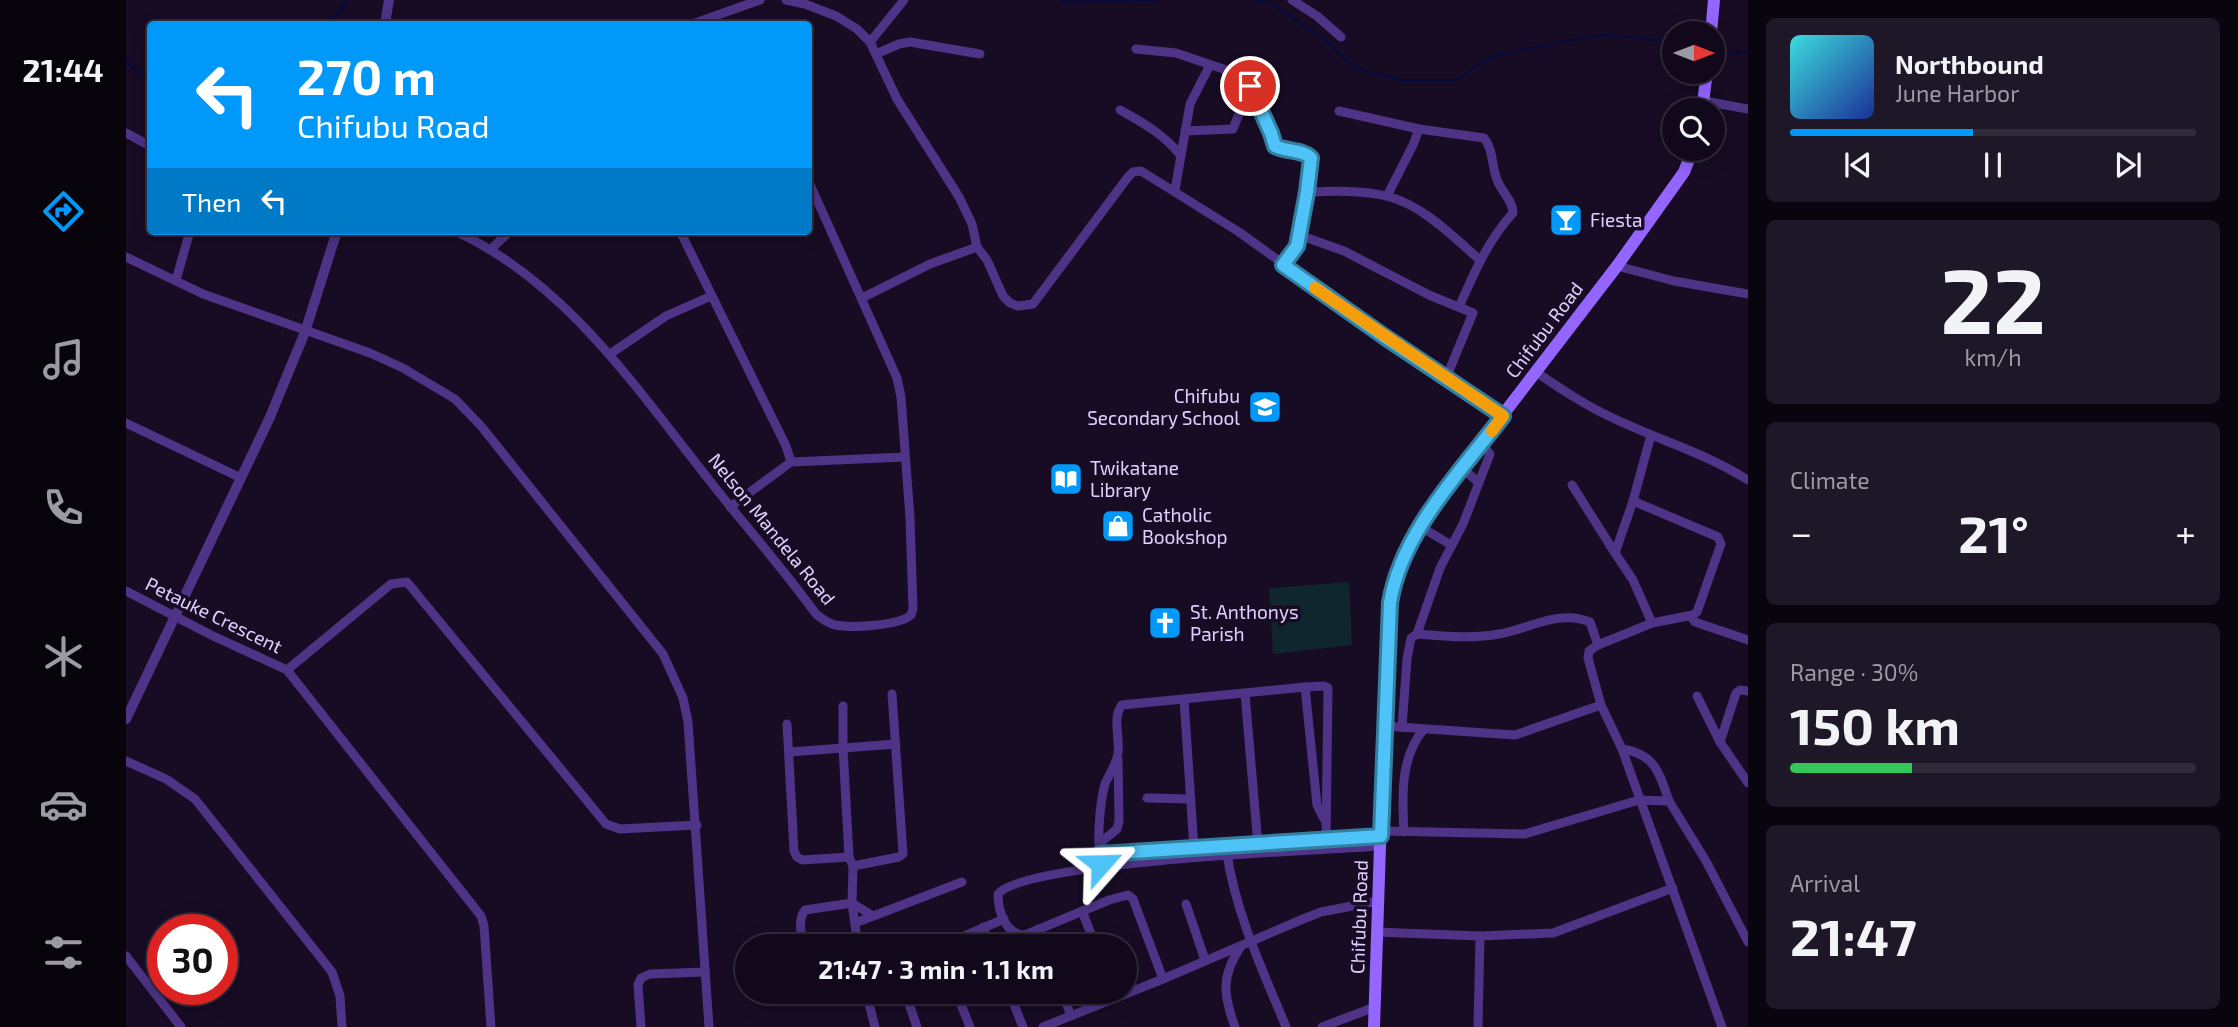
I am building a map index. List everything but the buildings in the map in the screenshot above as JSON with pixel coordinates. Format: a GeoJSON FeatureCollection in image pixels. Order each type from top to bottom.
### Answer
{"type":"FeatureCollection","features":[{"type":"Feature","properties":{"kind":"main road"},"geometry":{"type":"LineString","coordinates":[[1712,21],[1714,0]]}},
{"type":"Feature","properties":{"kind":"main road","name":"Chifubu Road"},"geometry":{"type":"LineString","coordinates":[[1374,1027],[1384,726],[1390,603],[1394,579],[1407,548],[1462,468],[1617,266],[1684,172],[1688,161]]}},
{"type":"Feature","properties":{"kind":"street"},"geometry":{"type":"LineString","coordinates":[[386,19],[389,0]]}},
{"type":"Feature","properties":{"kind":"street"},"geometry":{"type":"LineString","coordinates":[[700,21],[760,0]]}},
{"type":"Feature","properties":{"kind":"street"},"geometry":{"type":"LineString","coordinates":[[786,0],[806,2],[836,16],[857,29],[870,42],[897,99],[960,197],[972,224],[977,247],[1003,296],[1010,303],[1027,306],[1039,298],[1133,172],[1141,171],[1239,232],[1503,416]]}},
{"type":"Feature","properties":{"kind":"street"},"geometry":{"type":"LineString","coordinates":[[870,42],[904,0]]}},
{"type":"Feature","properties":{"kind":"street"},"geometry":{"type":"LineString","coordinates":[[1292,0],[1317,16],[1341,37]]}},
{"type":"Feature","properties":{"kind":"street"},"geometry":{"type":"LineString","coordinates":[[876,54],[910,42],[980,54]]}},
{"type":"Feature","properties":{"kind":"street"},"geometry":{"type":"LineString","coordinates":[[1136,49],[1176,53],[1241,75],[1250,86],[1275,146],[1285,151],[1305,153],[1311,158],[1297,246],[1283,265]]}},
{"type":"Feature","properties":{"kind":"street"},"geometry":{"type":"LineString","coordinates":[[1175,190],[1190,104],[1210,65]]}},
{"type":"Feature","properties":{"kind":"street"},"geometry":{"type":"LineString","coordinates":[[1185,131],[1233,129],[1250,86]]}},
{"type":"Feature","properties":{"kind":"street"},"geometry":{"type":"LineString","coordinates":[[1725,107],[1748,109]]}},
{"type":"Feature","properties":{"kind":"street"},"geometry":{"type":"LineString","coordinates":[[1120,110],[1171,143],[1181,156]]}},
{"type":"Feature","properties":{"kind":"street"},"geometry":{"type":"LineString","coordinates":[[1339,111],[1419,129],[1484,138],[1489,145],[1497,181],[1513,207],[1513,213],[1493,236],[1459,307]]}},
{"type":"Feature","properties":{"kind":"street"},"geometry":{"type":"LineString","coordinates":[[1387,196],[1419,129]]}},
{"type":"Feature","properties":{"kind":"street"},"geometry":{"type":"LineString","coordinates":[[126,134],[147,144]]}},
{"type":"Feature","properties":{"kind":"street","name":"Nelson Mandela Road"},"geometry":{"type":"LineString","coordinates":[[462,235],[490,250],[552,296],[610,354],[816,614],[836,625],[899,622],[911,615],[913,609],[901,397],[897,378],[812,189]]}},
{"type":"Feature","properties":{"kind":"street"},"geometry":{"type":"LineString","coordinates":[[1307,192],[1338,191],[1387,196],[1432,219],[1480,260]]}},
{"type":"Feature","properties":{"kind":"street"},"geometry":{"type":"LineString","coordinates":[[176,280],[189,235]]}},
{"type":"Feature","properties":{"kind":"street"},"geometry":{"type":"LineString","coordinates":[[126,719],[270,417],[306,332],[336,235]]}},
{"type":"Feature","properties":{"kind":"street"},"geometry":{"type":"LineString","coordinates":[[490,250],[506,235]]}},
{"type":"Feature","properties":{"kind":"street"},"geometry":{"type":"LineString","coordinates":[[682,235],[786,446],[791,462]]}},
{"type":"Feature","properties":{"kind":"street"},"geometry":{"type":"LineString","coordinates":[[1299,235],[1344,251],[1429,295],[1473,313],[1446,378]]}},
{"type":"Feature","properties":{"kind":"street"},"geometry":{"type":"LineString","coordinates":[[862,298],[930,264],[977,247]]}},
{"type":"Feature","properties":{"kind":"street"},"geometry":{"type":"LineString","coordinates":[[126,257],[203,294],[403,368],[455,398],[481,426],[663,654],[675,677],[686,710],[697,825],[709,1027]]}},
{"type":"Feature","properties":{"kind":"street"},"geometry":{"type":"LineString","coordinates":[[1617,266],[1674,281],[1748,294]]}},
{"type":"Feature","properties":{"kind":"street"},"geometry":{"type":"LineString","coordinates":[[610,354],[666,316],[711,296]]}},
{"type":"Feature","properties":{"kind":"street"},"geometry":{"type":"LineString","coordinates":[[1536,372],[1572,397],[1615,420],[1719,462],[1748,480]]}},
{"type":"Feature","properties":{"kind":"street"},"geometry":{"type":"LineString","coordinates":[[126,423],[241,478]]}},
{"type":"Feature","properties":{"kind":"street"},"geometry":{"type":"LineString","coordinates":[[1615,553],[1651,435]]}},
{"type":"Feature","properties":{"kind":"street"},"geometry":{"type":"LineString","coordinates":[[1402,727],[1411,638],[1417,634],[1440,568],[1463,524],[1490,454],[1482,444]]}},
{"type":"Feature","properties":{"kind":"street"},"geometry":{"type":"LineString","coordinates":[[730,507],[791,462],[905,457]]}},
{"type":"Feature","properties":{"kind":"street"},"geometry":{"type":"LineString","coordinates":[[1462,468],[1478,482]]}},
{"type":"Feature","properties":{"kind":"street"},"geometry":{"type":"LineString","coordinates":[[1572,485],[1638,589],[1652,623]]}},
{"type":"Feature","properties":{"kind":"street"},"geometry":{"type":"LineString","coordinates":[[1633,501],[1704,530],[1721,540],[1697,612],[1690,617],[1652,623],[1598,645],[1589,651],[1588,658],[1601,705],[1622,749],[1723,1027]]}},
{"type":"Feature","properties":{"kind":"street"},"geometry":{"type":"LineString","coordinates":[[1421,527],[1451,545]]}},
{"type":"Feature","properties":{"kind":"street"},"geometry":{"type":"LineString","coordinates":[[491,1027],[481,916],[287,670],[391,584],[407,582],[606,824],[620,829],[697,825]]}},
{"type":"Feature","properties":{"kind":"street","name":"Petauke Crescent"},"geometry":{"type":"LineString","coordinates":[[126,591],[287,670]]}},
{"type":"Feature","properties":{"kind":"street"},"geometry":{"type":"LineString","coordinates":[[1690,617],[1695,622],[1748,640]]}},
{"type":"Feature","properties":{"kind":"street"},"geometry":{"type":"LineString","coordinates":[[1417,634],[1499,634],[1530,624],[1567,618],[1590,622],[1598,645]]}},
{"type":"Feature","properties":{"kind":"street"},"geometry":{"type":"LineString","coordinates":[[1100,843],[1117,829],[1119,821],[1117,713],[1122,705],[1324,686],[1330,694],[1326,720],[1326,839]]}},
{"type":"Feature","properties":{"kind":"street"},"geometry":{"type":"LineString","coordinates":[[1305,687],[1317,805],[1325,821]]}},
{"type":"Feature","properties":{"kind":"street"},"geometry":{"type":"LineString","coordinates":[[1720,741],[1737,693],[1740,690],[1748,691]]}},
{"type":"Feature","properties":{"kind":"street"},"geometry":{"type":"LineString","coordinates":[[787,724],[794,851],[797,858],[851,862],[899,857],[903,854],[892,694]]}},
{"type":"Feature","properties":{"kind":"street"},"geometry":{"type":"LineString","coordinates":[[1245,694],[1258,845]]}},
{"type":"Feature","properties":{"kind":"street"},"geometry":{"type":"LineString","coordinates":[[1697,696],[1720,741],[1748,783]]}},
{"type":"Feature","properties":{"kind":"street"},"geometry":{"type":"LineString","coordinates":[[1184,699],[1194,849]]}},
{"type":"Feature","properties":{"kind":"street"},"geometry":{"type":"LineString","coordinates":[[1384,726],[1516,735],[1601,705]]}},
{"type":"Feature","properties":{"kind":"street"},"geometry":{"type":"LineString","coordinates":[[843,706],[852,903],[856,934]]}},
{"type":"Feature","properties":{"kind":"street"},"geometry":{"type":"LineString","coordinates":[[1404,832],[1406,769],[1414,740],[1424,729]]}},
{"type":"Feature","properties":{"kind":"street"},"geometry":{"type":"LineString","coordinates":[[790,752],[896,744]]}},
{"type":"Feature","properties":{"kind":"street"},"geometry":{"type":"LineString","coordinates":[[1622,749],[1645,755],[1656,770],[1669,801],[1706,861],[1748,942]]}},
{"type":"Feature","properties":{"kind":"street"},"geometry":{"type":"LineString","coordinates":[[1103,866],[1100,854],[1102,797],[1118,757]]}},
{"type":"Feature","properties":{"kind":"street"},"geometry":{"type":"LineString","coordinates":[[126,761],[166,779],[194,799],[332,972],[340,996],[342,1027]]}},
{"type":"Feature","properties":{"kind":"street"},"geometry":{"type":"LineString","coordinates":[[1147,797],[1191,799]]}},
{"type":"Feature","properties":{"kind":"street"},"geometry":{"type":"LineString","coordinates":[[1163,979],[1133,899],[1128,895],[1122,895],[1026,935],[1017,935],[1010,931],[999,910],[998,894],[1012,884],[1168,856],[1287,848],[1381,838],[1404,832],[1525,834],[1639,800],[1669,801]]}},
{"type":"Feature","properties":{"kind":"street"},"geometry":{"type":"LineString","coordinates":[[1100,854],[1168,856],[1194,849],[1226,852],[1258,845],[1287,848],[1326,839],[1381,838]]}},
{"type":"Feature","properties":{"kind":"street"},"geometry":{"type":"LineString","coordinates":[[1226,852],[1231,883],[1251,942],[1286,1027]]}},
{"type":"Feature","properties":{"kind":"street"},"geometry":{"type":"LineString","coordinates":[[855,923],[961,882]]}},
{"type":"Feature","properties":{"kind":"street"},"geometry":{"type":"LineString","coordinates":[[1376,932],[1479,936],[1553,933],[1673,888]]}},
{"type":"Feature","properties":{"kind":"street"},"geometry":{"type":"LineString","coordinates":[[1137,987],[1163,979],[1321,912],[1378,901]]}},
{"type":"Feature","properties":{"kind":"street"},"geometry":{"type":"LineString","coordinates":[[802,934],[800,920],[805,910],[852,903],[873,916]]}},
{"type":"Feature","properties":{"kind":"street"},"geometry":{"type":"LineString","coordinates":[[1186,904],[1205,960]]}},
{"type":"Feature","properties":{"kind":"street"},"geometry":{"type":"LineString","coordinates":[[1082,911],[1091,934]]}},
{"type":"Feature","properties":{"kind":"street"},"geometry":{"type":"LineString","coordinates":[[968,934],[1004,919]]}},
{"type":"Feature","properties":{"kind":"street"},"geometry":{"type":"LineString","coordinates":[[983,927],[985,934]]}},
{"type":"Feature","properties":{"kind":"street"},"geometry":{"type":"LineString","coordinates":[[1038,929],[1040,934]]}},
{"type":"Feature","properties":{"kind":"street"},"geometry":{"type":"LineString","coordinates":[[1478,1027],[1479,936]]}},
{"type":"Feature","properties":{"kind":"street"},"geometry":{"type":"LineString","coordinates":[[1235,1027],[1229,1011],[1226,977],[1231,961],[1241,946]]}},
{"type":"Feature","properties":{"kind":"street"},"geometry":{"type":"LineString","coordinates":[[126,956],[181,1027]]}},
{"type":"Feature","properties":{"kind":"street"},"geometry":{"type":"LineString","coordinates":[[641,1027],[638,985],[641,978],[650,974],[705,972]]}},
{"type":"Feature","properties":{"kind":"street"},"geometry":{"type":"LineString","coordinates":[[869,1004],[875,1027]]}},
{"type":"Feature","properties":{"kind":"street"},"geometry":{"type":"LineString","coordinates":[[909,1004],[917,1027]]}},
{"type":"Feature","properties":{"kind":"street"},"geometry":{"type":"LineString","coordinates":[[961,1004],[970,1027]]}},
{"type":"Feature","properties":{"kind":"street"},"geometry":{"type":"LineString","coordinates":[[1014,1004],[1023,1027]]}},
{"type":"Feature","properties":{"kind":"street"},"geometry":{"type":"LineString","coordinates":[[1066,1004],[1071,1016]]}},
{"type":"Feature","properties":{"kind":"street"},"geometry":{"type":"LineString","coordinates":[[1042,1027],[1096,1004]]}},
{"type":"Feature","properties":{"kind":"street"},"geometry":{"type":"LineString","coordinates":[[1322,1027],[1375,1007]]}},
{"type":"Feature","properties":{"kind":"shaded area"},"geometry":{"type":"Polygon","coordinates":[[[1349,582],[1352,645],[1273,654],[1269,588],[1349,582]]]}},
{"type":"Feature","properties":{"kind":"waterway"},"geometry":{"type":"LineString","coordinates":[[325,21],[338,14],[347,0]]}},
{"type":"Feature","properties":{"kind":"waterway"},"geometry":{"type":"LineString","coordinates":[[1061,0],[1155,0]]}},
{"type":"Feature","properties":{"kind":"waterway"},"geometry":{"type":"LineString","coordinates":[[1257,0],[1272,4],[1321,37],[1356,68],[1399,80],[1455,80],[1494,56],[1592,36],[1617,35],[1662,41]]}},
{"type":"Feature","properties":{"kind":"waterway"},"geometry":{"type":"LineString","coordinates":[[1726,52],[1748,51]]}},
{"type":"Feature","properties":{"kind":"waterway"},"geometry":{"type":"LineString","coordinates":[[126,58],[130,66],[147,78]]}},
{"type":"Feature","properties":{"kind":"slow traffic"},"geometry":{"type":"LineString","coordinates":[[1315,288],[1503,416],[1492,431]]}},
{"type":"Feature","properties":{"kind":"place","name":"Fiesta"},"geometry":{"type":"Point","coordinates":[1566,220]}},
{"type":"Feature","properties":{"kind":"place","name":"Chifubu Secondary School"},"geometry":{"type":"Point","coordinates":[1265,407]}},
{"type":"Feature","properties":{"kind":"place","name":"Twikatane Library"},"geometry":{"type":"Point","coordinates":[1066,479]}},
{"type":"Feature","properties":{"kind":"place","name":"Catholic Bookshop"},"geometry":{"type":"Point","coordinates":[1118,526]}},
{"type":"Feature","properties":{"kind":"place","name":"St. Anthonys Parish"},"geometry":{"type":"Point","coordinates":[1165,623]}},
{"type":"Feature","properties":{"kind":"route"},"geometry":{"type":"LineString","coordinates":[[1101,864],[1100,854],[1381,836],[1390,603],[1394,579],[1407,548],[1421,527],[1503,416],[1283,265],[1297,246],[1311,158],[1305,153],[1285,151],[1275,146],[1250,86]]}}]}
